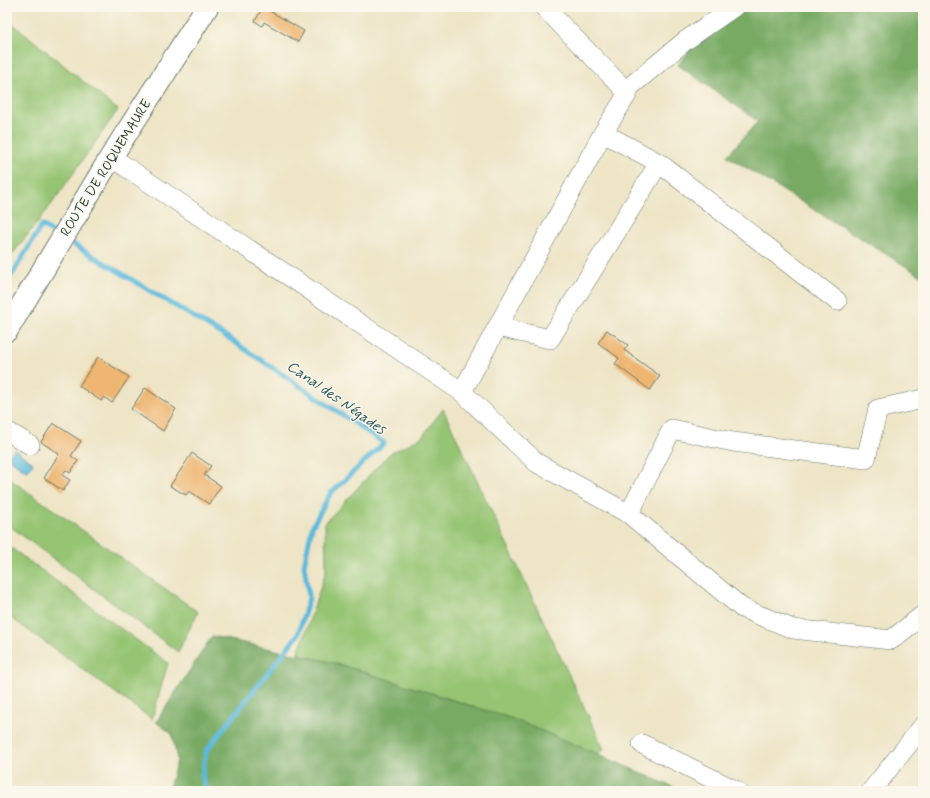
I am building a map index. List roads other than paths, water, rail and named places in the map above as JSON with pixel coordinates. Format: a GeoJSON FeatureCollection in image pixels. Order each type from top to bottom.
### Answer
{"type":"FeatureCollection","features":[{"type":"Feature","properties":{"kind":"main road","name":"ROUTE DE ROQUEMAURE"},"geometry":{"type":"LineString","coordinates":[[7,330],[112,157],[207,7]]}},
{"type":"Feature","properties":{"kind":"lane"},"geometry":{"type":"LineString","coordinates":[[462,392],[603,133],[628,92],[544,7]]}},
{"type":"Feature","properties":{"kind":"lane"},"geometry":{"type":"LineString","coordinates":[[626,90],[686,41],[734,7]]}},
{"type":"Feature","properties":{"kind":"lane"},"geometry":{"type":"LineString","coordinates":[[603,133],[659,163],[836,301]]}},
{"type":"Feature","properties":{"kind":"lane"},"geometry":{"type":"LineString","coordinates":[[112,157],[462,392],[536,463],[629,514],[742,608],[793,629],[891,640],[921,621]]}},
{"type":"Feature","properties":{"kind":"lane"},"geometry":{"type":"LineString","coordinates":[[498,326],[550,339],[659,163]]}},
{"type":"Feature","properties":{"kind":"lane"},"geometry":{"type":"LineString","coordinates":[[629,514],[672,429],[733,442],[866,459],[878,409],[923,400]]}},
{"type":"Feature","properties":{"kind":"lane"},"geometry":{"type":"LineString","coordinates":[[7,431],[30,444]]}},
{"type":"Feature","properties":{"kind":"lane"},"geometry":{"type":"LineString","coordinates":[[871,791],[923,726]]}},
{"type":"Feature","properties":{"kind":"lane"},"geometry":{"type":"LineString","coordinates":[[642,744],[737,791]]}},
{"type":"Feature","properties":{"kind":"water"},"geometry":{"type":"Polygon","coordinates":[[[14,449],[33,463],[27,472],[8,458],[14,449]]]}},
{"type":"Feature","properties":{"kind":"waterway","name":"Canal des Négades"},"geometry":{"type":"LineString","coordinates":[[7,283],[42,225],[55,234]]}},
{"type":"Feature","properties":{"kind":"waterway","name":"Canal des Négades"},"geometry":{"type":"LineString","coordinates":[[73,244],[230,339],[384,443],[330,494],[312,527],[304,565],[309,598],[298,635],[206,751],[202,776],[206,791]]}}]}
